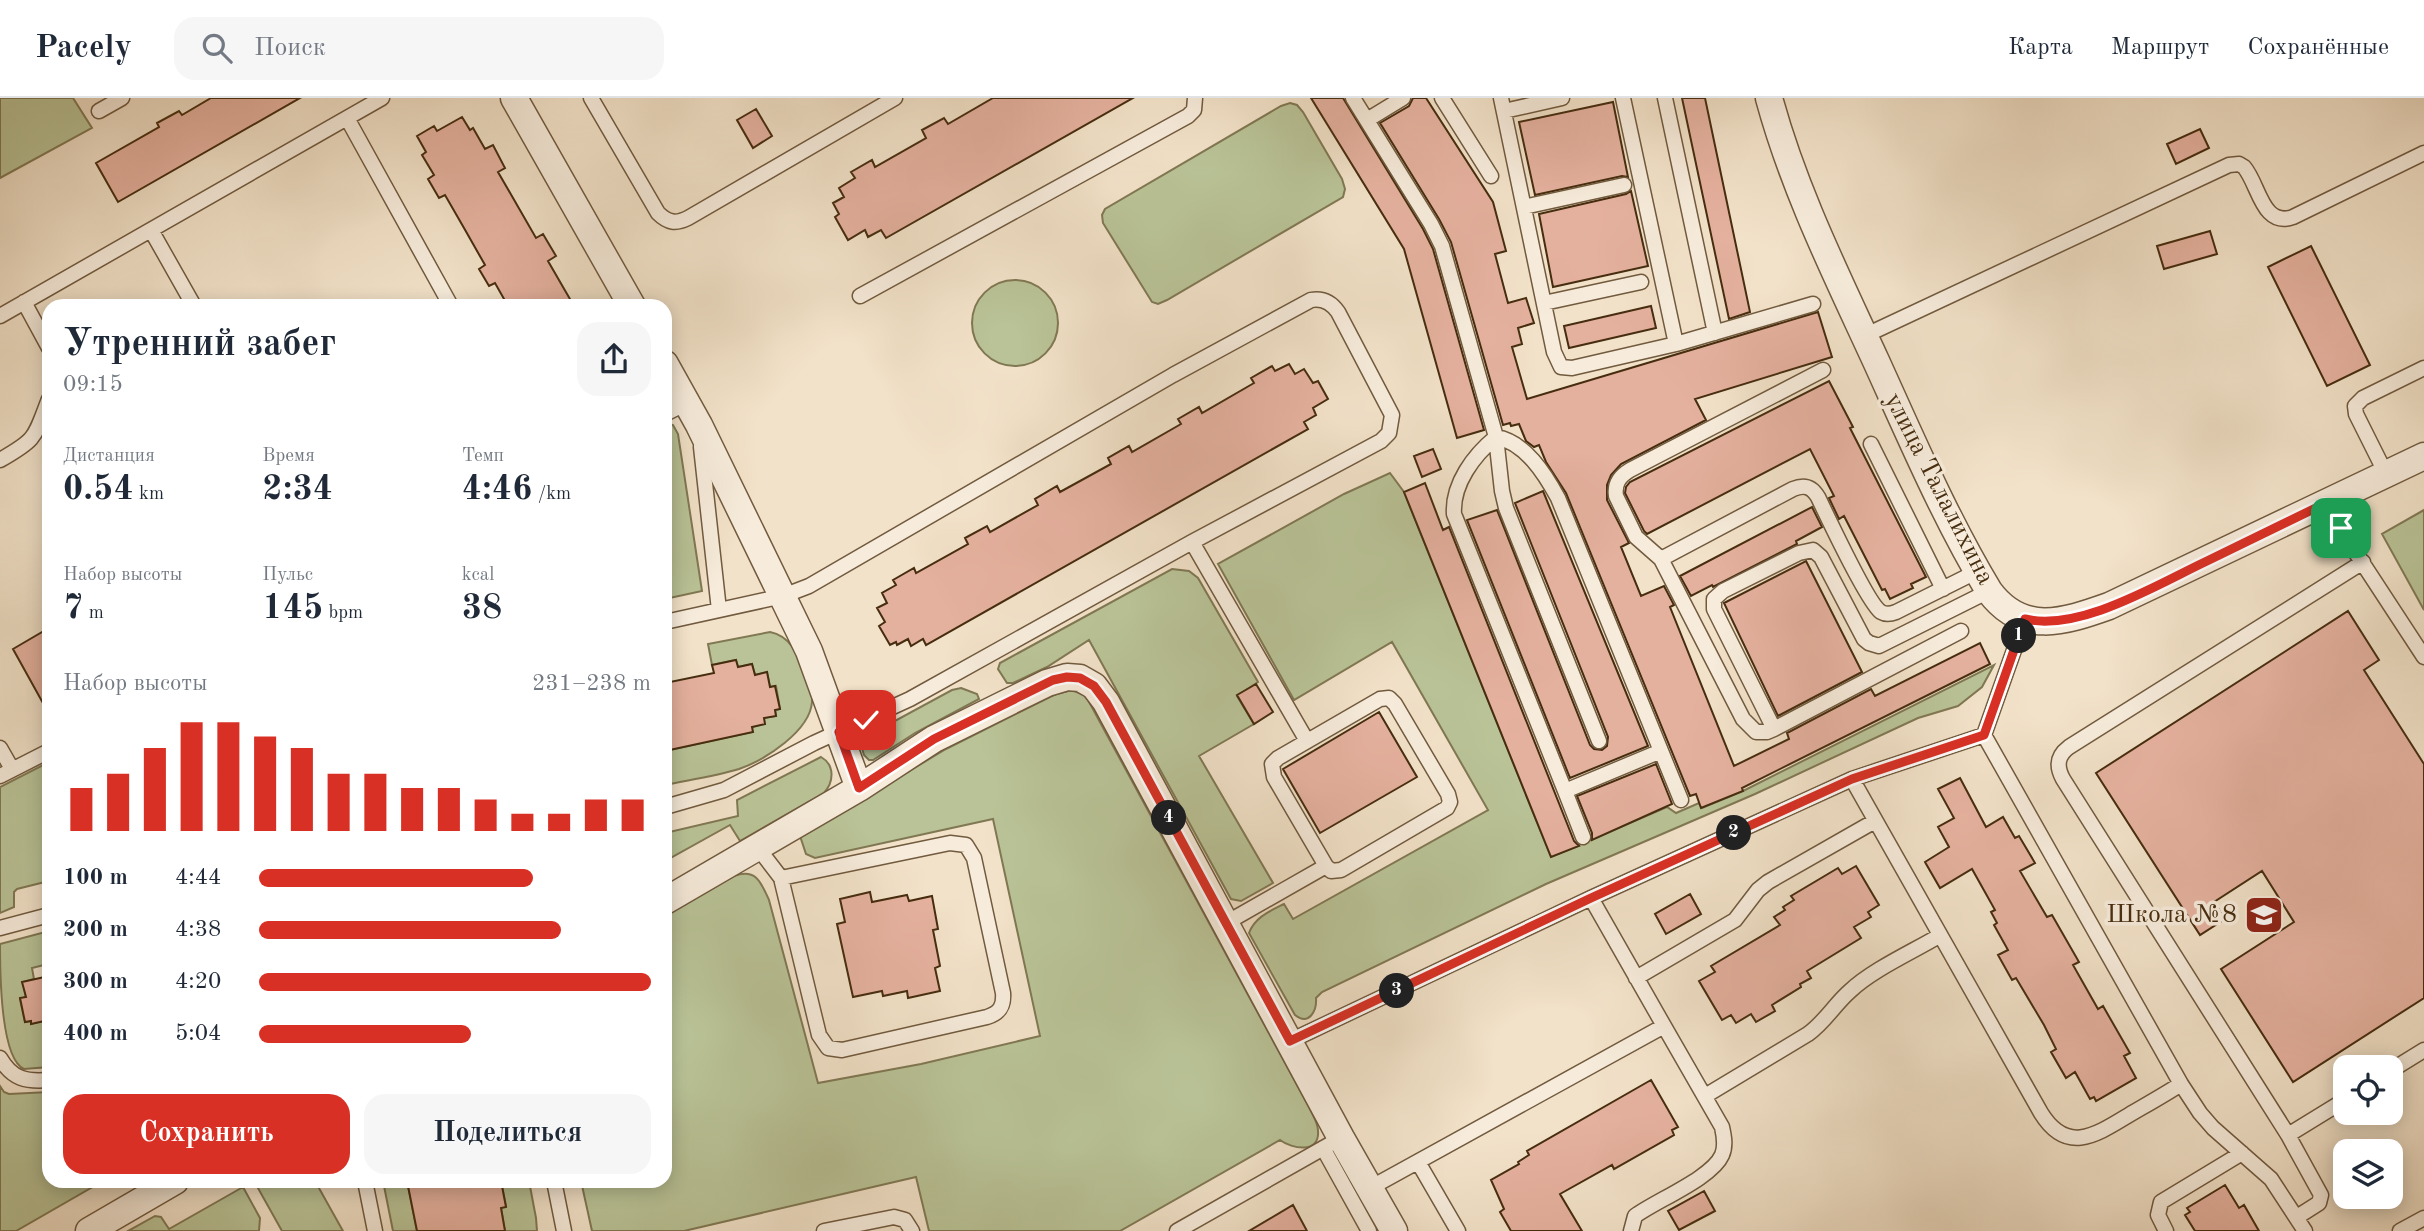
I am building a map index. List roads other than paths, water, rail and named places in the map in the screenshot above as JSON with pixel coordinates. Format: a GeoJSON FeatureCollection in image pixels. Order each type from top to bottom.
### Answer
{"type":"FeatureCollection","features":[{"type":"Feature","properties":{"kind":"street"},"geometry":{"type":"LineString","coordinates":[[514,98],[628,299]]}},
{"type":"Feature","properties":{"kind":"street","name":"улица Талалихина"},"geometry":{"type":"LineString","coordinates":[[1769,98],[1801,197],[1922,461],[1984,581],[2002,606],[2025,619]]}},
{"type":"Feature","properties":{"kind":"street"},"geometry":{"type":"LineString","coordinates":[[672,382],[684,414],[783,596],[813,660],[859,788]]}},
{"type":"Feature","properties":{"kind":"street"},"geometry":{"type":"LineString","coordinates":[[2025,619],[2040,622],[2064,620],[2109,606],[2424,456]]}},
{"type":"Feature","properties":{"kind":"street"},"geometry":{"type":"LineString","coordinates":[[672,897],[964,723],[1053,680],[1080,678],[1094,686],[1106,702],[1290,1041],[1332,1143],[1370,1188],[1394,1231]]}},
{"type":"Feature","properties":{"kind":"street"},"geometry":{"type":"LineString","coordinates":[[89,1231],[163,1188]]}},
{"type":"Feature","properties":{"kind":"lane"},"geometry":{"type":"LineString","coordinates":[[99,111],[122,98]]}},
{"type":"Feature","properties":{"kind":"lane"},"geometry":{"type":"LineString","coordinates":[[0,316],[382,98]]}},
{"type":"Feature","properties":{"kind":"lane"},"geometry":{"type":"LineString","coordinates":[[591,98],[658,213],[663,218],[676,222],[695,215],[895,98]]}},
{"type":"Feature","properties":{"kind":"lane"},"geometry":{"type":"LineString","coordinates":[[860,296],[1188,116],[1194,110],[1195,98]]}},
{"type":"Feature","properties":{"kind":"lane"},"geometry":{"type":"LineString","coordinates":[[1353,98],[1442,246],[1496,438],[1506,508],[1599,741]]}},
{"type":"Feature","properties":{"kind":"lane"},"geometry":{"type":"LineString","coordinates":[[1367,120],[1403,98]]}},
{"type":"Feature","properties":{"kind":"lane"},"geometry":{"type":"LineString","coordinates":[[1442,98],[1492,176]]}},
{"type":"Feature","properties":{"kind":"lane"},"geometry":{"type":"LineString","coordinates":[[1562,98],[1503,104],[1555,358],[1561,367],[1566,369],[1676,344],[1813,304]]}},
{"type":"Feature","properties":{"kind":"lane"},"geometry":{"type":"LineString","coordinates":[[1623,98],[1676,344]]}},
{"type":"Feature","properties":{"kind":"lane"},"geometry":{"type":"LineString","coordinates":[[1665,98],[1715,333]]}},
{"type":"Feature","properties":{"kind":"lane"},"geometry":{"type":"LineString","coordinates":[[348,118],[447,299]]}},
{"type":"Feature","properties":{"kind":"lane"},"geometry":{"type":"LineString","coordinates":[[1864,336],[2229,165],[2239,164],[2244,167],[2270,215],[2281,220],[2293,217],[2424,153]]}},
{"type":"Feature","properties":{"kind":"lane"},"geometry":{"type":"LineString","coordinates":[[1524,208],[1624,186]]}},
{"type":"Feature","properties":{"kind":"lane"},"geometry":{"type":"LineString","coordinates":[[151,230],[190,299]]}},
{"type":"Feature","properties":{"kind":"lane"},"geometry":{"type":"LineString","coordinates":[[1544,303],[1641,282]]}},
{"type":"Feature","properties":{"kind":"lane"},"geometry":{"type":"LineString","coordinates":[[672,620],[783,596],[821,580],[983,484],[1304,303],[1317,299],[1328,302],[1338,312],[1390,409],[1392,421],[1389,433],[1381,441],[1192,542],[934,687],[724,790],[672,805]]}},
{"type":"Feature","properties":{"kind":"lane"},"geometry":{"type":"LineString","coordinates":[[24,302],[42,335]]}},
{"type":"Feature","properties":{"kind":"lane"},"geometry":{"type":"LineString","coordinates":[[2386,474],[2356,414],[2356,406],[2363,398],[2424,368]]}},
{"type":"Feature","properties":{"kind":"lane"},"geometry":{"type":"LineString","coordinates":[[1823,370],[1619,478],[1616,496],[1636,537],[1661,559],[1747,725],[1761,733],[1774,729],[1961,631]]}},
{"type":"Feature","properties":{"kind":"lane"},"geometry":{"type":"LineString","coordinates":[[684,414],[719,610]]}},
{"type":"Feature","properties":{"kind":"lane"},"geometry":{"type":"LineString","coordinates":[[0,460],[31,441],[42,418]]}},
{"type":"Feature","properties":{"kind":"lane"},"geometry":{"type":"LineString","coordinates":[[1496,438],[1509,441],[1522,450],[1558,498],[1681,800]]}},
{"type":"Feature","properties":{"kind":"lane"},"geometry":{"type":"LineString","coordinates":[[1496,438],[1477,454],[1465,474],[1455,498],[1454,514],[1583,837]]}},
{"type":"Feature","properties":{"kind":"lane"},"geometry":{"type":"LineString","coordinates":[[1871,444],[1944,589]]}},
{"type":"Feature","properties":{"kind":"lane"},"geometry":{"type":"LineString","coordinates":[[1661,559],[1793,489],[1804,486],[1815,492],[1880,612],[1896,612],[1944,589],[1984,581]]}},
{"type":"Feature","properties":{"kind":"lane"},"geometry":{"type":"LineString","coordinates":[[2324,504],[2424,657]]}},
{"type":"Feature","properties":{"kind":"lane"},"geometry":{"type":"LineString","coordinates":[[1192,542],[1307,741]]}},
{"type":"Feature","properties":{"kind":"lane"},"geometry":{"type":"LineString","coordinates":[[1774,729],[1714,609],[1714,599],[1723,591],[1799,553],[1813,550],[1821,557],[1864,639],[1879,646],[1984,581]]}},
{"type":"Feature","properties":{"kind":"lane"},"geometry":{"type":"LineString","coordinates":[[2297,1217],[2319,1203],[2321,1195],[2318,1186],[2063,779],[2058,761],[2069,747],[2363,562]]}},
{"type":"Feature","properties":{"kind":"lane"},"geometry":{"type":"LineString","coordinates":[[2025,619],[1984,735],[2181,1084],[2206,1121],[2272,1179],[2305,1231]]}},
{"type":"Feature","properties":{"kind":"lane"},"geometry":{"type":"LineString","coordinates":[[1389,698],[1450,798],[1449,805],[1445,810],[1341,870],[1331,871],[1326,866],[1271,768],[1274,761],[1307,741],[1380,699],[1389,698]]}},
{"type":"Feature","properties":{"kind":"lane"},"geometry":{"type":"LineString","coordinates":[[1290,1041],[1591,898],[1852,779],[1984,735]]}},
{"type":"Feature","properties":{"kind":"lane"},"geometry":{"type":"LineString","coordinates":[[0,748],[6,772],[42,754]]}},
{"type":"Feature","properties":{"kind":"lane"},"geometry":{"type":"LineString","coordinates":[[1565,791],[1661,751]]}},
{"type":"Feature","properties":{"kind":"lane"},"geometry":{"type":"LineString","coordinates":[[1852,779],[2046,1121],[2060,1133],[2077,1138],[2095,1135],[2181,1084]]}},
{"type":"Feature","properties":{"kind":"lane"},"geometry":{"type":"LineString","coordinates":[[1636,978],[1735,920],[1758,890],[1768,882],[1875,821]]}},
{"type":"Feature","properties":{"kind":"lane"},"geometry":{"type":"LineString","coordinates":[[758,848],[781,878],[819,1035],[828,1048],[842,1049],[987,1017],[996,1013],[1003,1005],[1003,993],[974,858],[966,845],[950,843],[781,878]]}},
{"type":"Feature","properties":{"kind":"lane"},"geometry":{"type":"LineString","coordinates":[[1226,923],[1326,866]]}},
{"type":"Feature","properties":{"kind":"lane"},"geometry":{"type":"LineString","coordinates":[[1591,898],[1705,1096],[1724,1136],[1722,1155],[1703,1175],[1635,1216],[1631,1231]]}},
{"type":"Feature","properties":{"kind":"lane"},"geometry":{"type":"LineString","coordinates":[[0,928],[42,917]]}},
{"type":"Feature","properties":{"kind":"lane"},"geometry":{"type":"LineString","coordinates":[[1705,1096],[1808,1034],[1823,1023],[1857,985],[1939,936]]}},
{"type":"Feature","properties":{"kind":"lane"},"geometry":{"type":"LineString","coordinates":[[1370,1188],[1664,1026]]}},
{"type":"Feature","properties":{"kind":"lane"},"geometry":{"type":"LineString","coordinates":[[2403,1063],[2424,1050]]}},
{"type":"Feature","properties":{"kind":"lane"},"geometry":{"type":"LineString","coordinates":[[0,1058],[17,1078],[42,1080]]}},
{"type":"Feature","properties":{"kind":"lane"},"geometry":{"type":"LineString","coordinates":[[2288,1135],[2333,1107]]}},
{"type":"Feature","properties":{"kind":"lane"},"geometry":{"type":"LineString","coordinates":[[1177,1231],[1332,1143],[1369,1231]]}},
{"type":"Feature","properties":{"kind":"lane"},"geometry":{"type":"LineString","coordinates":[[2166,1231],[2158,1215],[2161,1202],[2242,1153]]}},
{"type":"Feature","properties":{"kind":"lane"},"geometry":{"type":"LineString","coordinates":[[1418,1162],[1458,1231]]}},
{"type":"Feature","properties":{"kind":"lane"},"geometry":{"type":"LineString","coordinates":[[366,1188],[375,1231]]}},
{"type":"Feature","properties":{"kind":"lane"},"geometry":{"type":"LineString","coordinates":[[555,1188],[564,1231]]}},
{"type":"Feature","properties":{"kind":"lane"},"geometry":{"type":"LineString","coordinates":[[824,1231],[894,1217],[905,1220],[912,1231]]}},
{"type":"Feature","properties":{"kind":"lane"},"geometry":{"type":"LineString","coordinates":[[2400,1231],[2424,1218]]}},
{"type":"Feature","properties":{"kind":"place","name":"Школа №8"},"geometry":{"type":"Point","coordinates":[2264,915]}}]}
